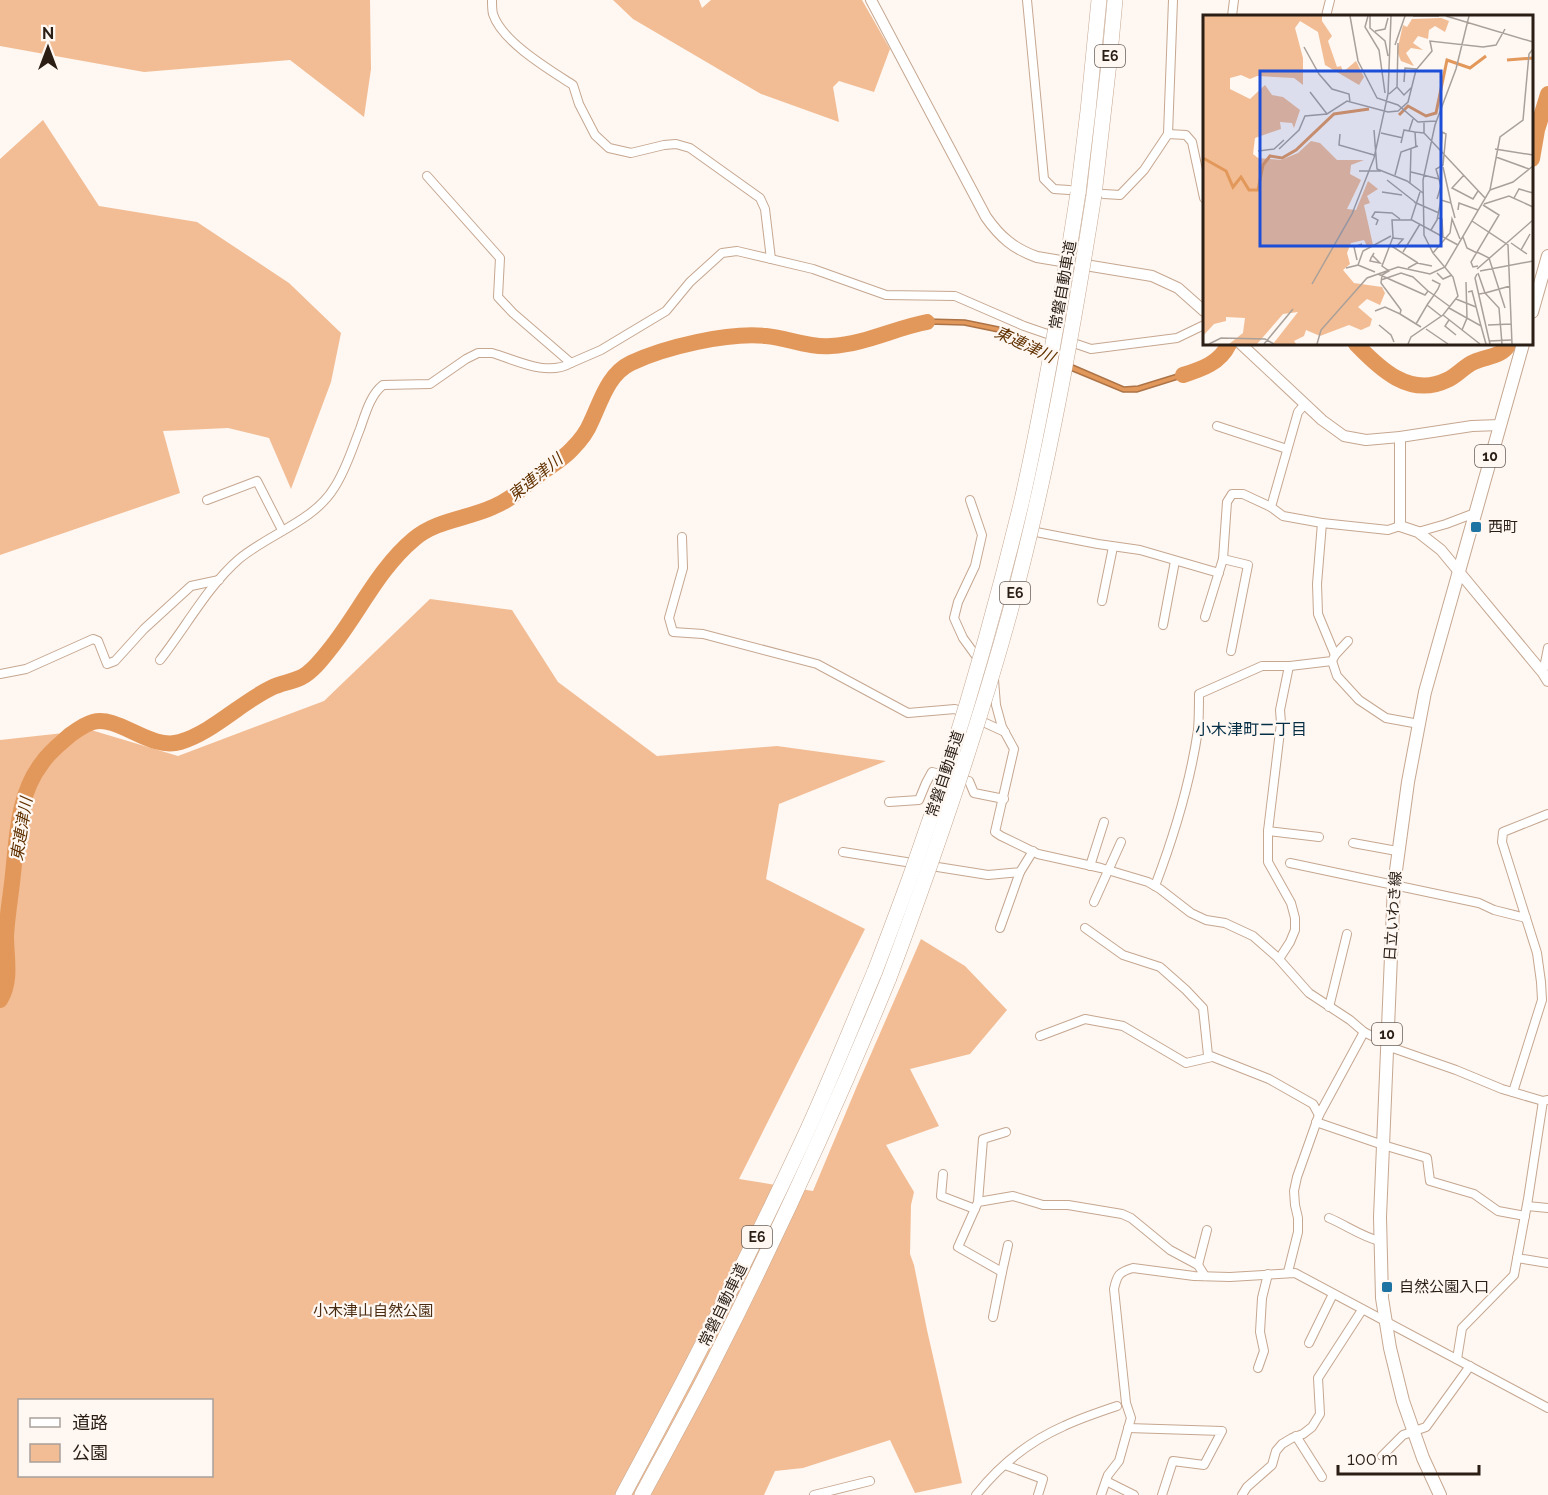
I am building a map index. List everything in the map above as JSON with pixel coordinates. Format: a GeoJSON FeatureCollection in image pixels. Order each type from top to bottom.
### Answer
{"type":"FeatureCollection","features":[{"type":"Feature","properties":{"kind":"highway"},"geometry":{"type":"LineString","coordinates":[[1093,0],[1094,51]]}},
{"type":"Feature","properties":{"kind":"highway","name":"常磐自動車道"},"geometry":{"type":"LineString","coordinates":[[623,1495],[701,1349],[882,974],[928,874],[972,743],[1010,611],[1037,501],[1060,396],[1078,297],[1094,51],[1100,0]]}},
{"type":"Feature","properties":{"kind":"highway","name":"常磐自動車道"},"geometry":{"type":"LineString","coordinates":[[1086,193],[1103,112],[1115,0]]}},
{"type":"Feature","properties":{"kind":"highway"},"geometry":{"type":"LineString","coordinates":[[1103,112],[1118,55],[1123,0]]}},
{"type":"Feature","properties":{"kind":"highway","name":"常磐自動車道"},"geometry":{"type":"LineString","coordinates":[[642,1495],[715,1358],[782,1222],[850,1072],[882,974]]}},
{"type":"Feature","properties":{"kind":"main road"},"geometry":{"type":"LineString","coordinates":[[1533,308],[1548,256]]}},
{"type":"Feature","properties":{"kind":"main road","name":"日立いわき線"},"geometry":{"type":"LineString","coordinates":[[1440,1495],[1412,1431],[1395,1372],[1385,1322],[1380,1241],[1394,885],[1408,782],[1432,666],[1523,345]]}},
{"type":"Feature","properties":{"kind":"street"},"geometry":{"type":"LineString","coordinates":[[492,0],[493,14],[500,27],[531,58],[573,85],[579,104],[595,135],[609,148],[631,153],[664,145],[676,144],[690,148],[760,198],[765,209],[771,259]]}},
{"type":"Feature","properties":{"kind":"street"},"geometry":{"type":"LineString","coordinates":[[871,0],[986,217],[1002,238],[1024,253],[1037,257],[1152,276],[1178,288],[1203,310]]}},
{"type":"Feature","properties":{"kind":"street"},"geometry":{"type":"LineString","coordinates":[[1027,0],[1044,179],[1054,189],[1120,195],[1144,170],[1168,134],[1173,0]]}},
{"type":"Feature","properties":{"kind":"street"},"geometry":{"type":"LineString","coordinates":[[1232,15],[1234,0]]}},
{"type":"Feature","properties":{"kind":"street"},"geometry":{"type":"LineString","coordinates":[[1326,15],[1329,0]]}},
{"type":"Feature","properties":{"kind":"street"},"geometry":{"type":"LineString","coordinates":[[1168,134],[1186,135],[1192,142],[1203,193]]}},
{"type":"Feature","properties":{"kind":"street"},"geometry":{"type":"LineString","coordinates":[[427,176],[500,258],[498,297],[513,313],[571,363]]}},
{"type":"Feature","properties":{"kind":"street"},"geometry":{"type":"LineString","coordinates":[[160,660],[219,580],[237,561],[316,510],[327,498],[341,477],[368,407],[383,385],[430,384],[466,359],[485,352],[542,368],[563,368],[601,350],[666,311],[690,282],[722,253],[737,251],[813,269],[886,294],[955,296],[1024,326],[1091,349],[1177,338],[1203,325]]}},
{"type":"Feature","properties":{"kind":"street"},"geometry":{"type":"LineString","coordinates":[[1242,345],[1322,420],[1344,436],[1366,440],[1472,426],[1500,425]]}},
{"type":"Feature","properties":{"kind":"street"},"geometry":{"type":"LineString","coordinates":[[1270,507],[1298,412],[1305,404]]}},
{"type":"Feature","properties":{"kind":"street"},"geometry":{"type":"LineString","coordinates":[[1217,426],[1287,449]]}},
{"type":"Feature","properties":{"kind":"street"},"geometry":{"type":"LineString","coordinates":[[1400,437],[1400,526]]}},
{"type":"Feature","properties":{"kind":"street"},"geometry":{"type":"LineString","coordinates":[[207,500],[257,482],[282,530]]}},
{"type":"Feature","properties":{"kind":"street"},"geometry":{"type":"LineString","coordinates":[[1205,617],[1223,559],[1227,502],[1232,494],[1244,494],[1283,516],[1388,530],[1400,526],[1418,532],[1441,550],[1459,570],[1545,677]]}},
{"type":"Feature","properties":{"kind":"street"},"geometry":{"type":"LineString","coordinates":[[970,500],[982,535],[975,566],[958,602],[954,618],[963,638],[995,681],[996,705],[1005,732],[1014,749],[995,832],[1038,854],[1148,882],[1191,913],[1206,920],[1225,923],[1253,936],[1279,959],[1309,993],[1364,1032],[1513,1092],[1546,1100],[1514,1275],[1462,1328],[1457,1359]]}},
{"type":"Feature","properties":{"kind":"street"},"geometry":{"type":"LineString","coordinates":[[1418,532],[1475,513]]}},
{"type":"Feature","properties":{"kind":"street"},"geometry":{"type":"LineString","coordinates":[[1322,523],[1317,584],[1318,614],[1337,676],[1359,700],[1386,718],[1419,724]]}},
{"type":"Feature","properties":{"kind":"street"},"geometry":{"type":"LineString","coordinates":[[1036,532],[1140,550],[1219,573]]}},
{"type":"Feature","properties":{"kind":"street"},"geometry":{"type":"LineString","coordinates":[[682,537],[683,568],[669,618],[673,632],[703,634],[817,664],[908,713],[955,709],[1005,732]]}},
{"type":"Feature","properties":{"kind":"street"},"geometry":{"type":"LineString","coordinates":[[1102,601],[1113,547]]}},
{"type":"Feature","properties":{"kind":"street"},"geometry":{"type":"LineString","coordinates":[[1223,559],[1248,565],[1231,651]]}},
{"type":"Feature","properties":{"kind":"street"},"geometry":{"type":"LineString","coordinates":[[1162,625],[1175,561]]}},
{"type":"Feature","properties":{"kind":"street"},"geometry":{"type":"LineString","coordinates":[[0,674],[27,669],[93,639],[98,641],[107,664],[115,662],[144,629],[191,586],[219,580]]}},
{"type":"Feature","properties":{"kind":"street"},"geometry":{"type":"LineString","coordinates":[[1155,886],[1170,847],[1189,776],[1198,729],[1199,694],[1262,666],[1289,666],[1333,658],[1348,641]]}},
{"type":"Feature","properties":{"kind":"street"},"geometry":{"type":"LineString","coordinates":[[1545,677],[1548,648]]}},
{"type":"Feature","properties":{"kind":"street"},"geometry":{"type":"LineString","coordinates":[[1279,959],[1295,930],[1295,918],[1291,903],[1268,862],[1268,831],[1281,723],[1280,710],[1289,666]]}},
{"type":"Feature","properties":{"kind":"street"},"geometry":{"type":"LineString","coordinates":[[889,802],[919,800],[932,772],[969,781],[974,793],[1004,799]]}},
{"type":"Feature","properties":{"kind":"street"},"geometry":{"type":"LineString","coordinates":[[1513,1092],[1542,1000],[1537,953],[1502,842],[1503,832],[1548,814]]}},
{"type":"Feature","properties":{"kind":"street"},"geometry":{"type":"LineString","coordinates":[[1090,866],[1104,822]]}},
{"type":"Feature","properties":{"kind":"street"},"geometry":{"type":"LineString","coordinates":[[1268,831],[1319,837]]}},
{"type":"Feature","properties":{"kind":"street"},"geometry":{"type":"LineString","coordinates":[[1094,902],[1121,842]]}},
{"type":"Feature","properties":{"kind":"street"},"geometry":{"type":"LineString","coordinates":[[1353,843],[1398,851]]}},
{"type":"Feature","properties":{"kind":"street"},"geometry":{"type":"LineString","coordinates":[[1000,928],[1020,872],[1033,851]]}},
{"type":"Feature","properties":{"kind":"street"},"geometry":{"type":"LineString","coordinates":[[843,852],[988,875],[1020,872]]}},
{"type":"Feature","properties":{"kind":"street"},"geometry":{"type":"LineString","coordinates":[[1290,863],[1479,903],[1494,910],[1526,918]]}},
{"type":"Feature","properties":{"kind":"street"},"geometry":{"type":"LineString","coordinates":[[1085,928],[1123,955],[1160,967],[1186,990],[1203,1008],[1208,1055],[1269,1079],[1313,1104],[1318,1118],[1383,1145],[1427,1158],[1430,1181],[1474,1194],[1498,1211],[1548,1208]]}},
{"type":"Feature","properties":{"kind":"street"},"geometry":{"type":"LineString","coordinates":[[1329,1007],[1347,934]]}},
{"type":"Feature","properties":{"kind":"street"},"geometry":{"type":"LineString","coordinates":[[1040,1036],[1085,1019],[1123,1026],[1186,1063],[1212,1057]]}},
{"type":"Feature","properties":{"kind":"street"},"geometry":{"type":"LineString","coordinates":[[1288,1272],[1298,1232],[1294,1191],[1297,1177],[1318,1118],[1364,1032]]}},
{"type":"Feature","properties":{"kind":"street"},"geometry":{"type":"LineString","coordinates":[[1002,1272],[958,1247],[977,1205],[983,1139],[1006,1132]]}},
{"type":"Feature","properties":{"kind":"street"},"geometry":{"type":"LineString","coordinates":[[943,1174],[941,1196],[977,1205],[1012,1196],[1043,1205],[1068,1205],[1122,1214],[1131,1218],[1170,1250],[1198,1265],[1205,1276]]}},
{"type":"Feature","properties":{"kind":"street"},"geometry":{"type":"LineString","coordinates":[[1329,1218],[1371,1239],[1380,1241]]}},
{"type":"Feature","properties":{"kind":"street"},"geometry":{"type":"LineString","coordinates":[[1198,1265],[1207,1230]]}},
{"type":"Feature","properties":{"kind":"street"},"geometry":{"type":"LineString","coordinates":[[993,1317],[1008,1245]]}},
{"type":"Feature","properties":{"kind":"street"},"geometry":{"type":"LineString","coordinates":[[1517,1258],[1548,1263]]}},
{"type":"Feature","properties":{"kind":"street"},"geometry":{"type":"LineString","coordinates":[[1101,1495],[1108,1475],[1119,1461],[1131,1418],[1126,1403],[1114,1289],[1116,1278],[1123,1271],[1133,1268],[1194,1276],[1230,1277],[1295,1273],[1548,1408]]}},
{"type":"Feature","properties":{"kind":"street"},"geometry":{"type":"LineString","coordinates":[[1258,1368],[1264,1351],[1260,1332],[1262,1298],[1268,1274]]}},
{"type":"Feature","properties":{"kind":"street"},"geometry":{"type":"LineString","coordinates":[[1309,1343],[1333,1294]]}},
{"type":"Feature","properties":{"kind":"street"},"geometry":{"type":"LineString","coordinates":[[1242,1495],[1247,1487],[1272,1465],[1276,1450],[1282,1444],[1304,1434],[1312,1427],[1320,1414],[1318,1378],[1362,1310]]}},
{"type":"Feature","properties":{"kind":"street"},"geometry":{"type":"LineString","coordinates":[[1382,1456],[1403,1435],[1426,1427],[1470,1366]]}},
{"type":"Feature","properties":{"kind":"street"},"geometry":{"type":"LineString","coordinates":[[976,1495],[1005,1465],[1048,1433],[1117,1406]]}},
{"type":"Feature","properties":{"kind":"street"},"geometry":{"type":"LineString","coordinates":[[1128,1428],[1222,1431],[1204,1465],[1173,1461],[1162,1495]]}},
{"type":"Feature","properties":{"kind":"street"},"geometry":{"type":"LineString","coordinates":[[1296,1436],[1322,1476]]}},
{"type":"Feature","properties":{"kind":"street"},"geometry":{"type":"LineString","coordinates":[[1005,1465],[1043,1479],[1038,1495]]}},
{"type":"Feature","properties":{"kind":"street"},"geometry":{"type":"LineString","coordinates":[[814,1495],[870,1481]]}},
{"type":"Feature","properties":{"kind":"street"},"geometry":{"type":"LineString","coordinates":[[1106,1481],[1134,1495]]}},
{"type":"Feature","properties":{"kind":"green space"},"geometry":{"type":"Polygon","coordinates":[[[0,0],[370,0],[371,69],[364,117],[290,60],[144,72],[0,46],[0,0]]]}},
{"type":"Feature","properties":{"kind":"green space"},"geometry":{"type":"Polygon","coordinates":[[[613,0],[699,0],[702,8],[711,0],[862,0],[890,49],[874,92],[839,81],[833,87],[839,122],[761,94],[633,19],[613,0]]]}},
{"type":"Feature","properties":{"kind":"green space"},"geometry":{"type":"Polygon","coordinates":[[[43,120],[99,206],[197,222],[289,283],[341,333],[331,382],[291,489],[269,438],[228,428],[163,431],[180,493],[0,555],[0,159],[43,120]]]}},
{"type":"Feature","properties":{"kind":"green space","name":"小木津山自然公園"},"geometry":{"type":"Polygon","coordinates":[[[430,599],[512,610],[558,682],[657,756],[777,746],[886,761],[779,804],[766,879],[865,929],[739,1179],[813,1191],[921,939],[965,966],[1007,1010],[970,1054],[910,1069],[939,1126],[886,1145],[914,1192],[911,1205],[910,1254],[962,1483],[915,1493],[890,1440],[803,1468],[775,1471],[764,1495],[0,1495],[0,740],[91,730],[178,756],[324,701],[430,599]]]}},
{"type":"Feature","properties":{"kind":"water"},"geometry":{"type":"Polygon","coordinates":[[[927,319],[965,320],[999,327],[1073,365],[1124,387],[1138,386],[1203,366],[1204,371],[1137,392],[1123,392],[1070,370],[998,332],[964,325],[928,324],[908,328],[906,323],[927,319]]]}},
{"type":"Feature","properties":{"kind":"waterway","name":"東連津川"},"geometry":{"type":"LineString","coordinates":[[1533,153],[1537,130],[1548,94]]}},
{"type":"Feature","properties":{"kind":"waterway","name":"東連津川"},"geometry":{"type":"LineString","coordinates":[[0,1000],[7,977],[6,929],[22,805],[33,776],[51,752],[70,735],[87,724],[103,721],[157,742],[180,742],[204,731],[271,688],[306,674],[330,649],[379,577],[401,551],[414,539],[432,528],[505,501],[563,457],[585,433],[616,374],[631,363],[679,346],[734,336],[766,336],[815,346],[831,346],[844,345],[927,322]]}},
{"type":"Feature","properties":{"kind":"waterway","name":"東連津川"},"geometry":{"type":"LineString","coordinates":[[1183,375],[1216,361],[1228,345]]}},
{"type":"Feature","properties":{"kind":"waterway","name":"東連津川"},"geometry":{"type":"LineString","coordinates":[[1357,345],[1375,363],[1397,378],[1421,385],[1433,385],[1447,380],[1470,364],[1494,356],[1508,345]]}},
{"type":"Feature","properties":{"kind":"place","name":"西町"},"geometry":{"type":"Point","coordinates":[1476,527]}},
{"type":"Feature","properties":{"kind":"place","name":"自然公園入口"},"geometry":{"type":"Point","coordinates":[1387,1287]}},
{"type":"Feature","properties":{"kind":"district","name":"小木津町二丁目"},"geometry":{"type":"Point","coordinates":[1251,729]}}]}
